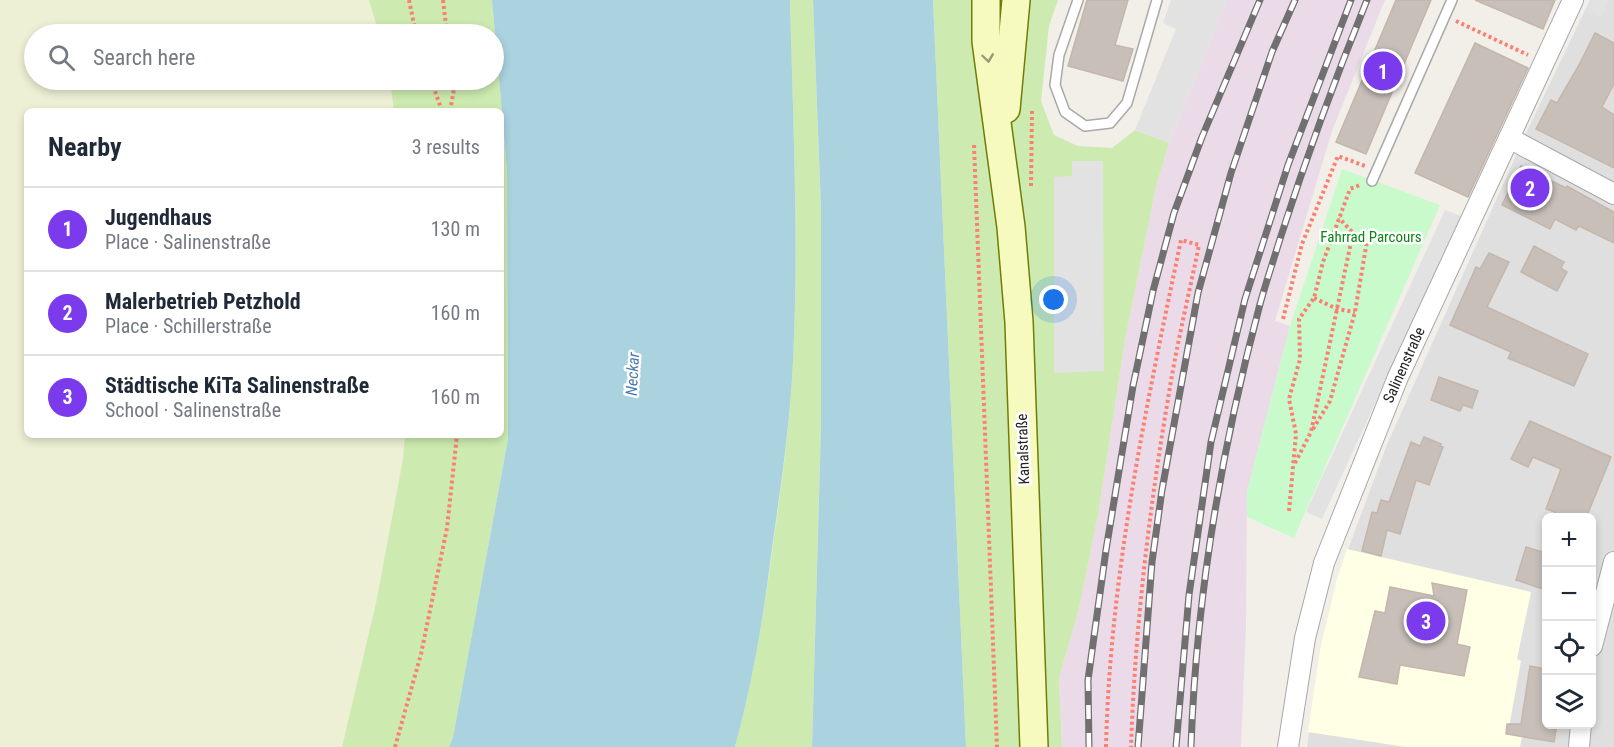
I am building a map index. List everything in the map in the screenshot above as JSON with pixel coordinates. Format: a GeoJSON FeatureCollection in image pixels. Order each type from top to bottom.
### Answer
{"type":"FeatureCollection","features":[{"type":"Feature","properties":{"kind":"main road","name":"Kanalstraße"},"geometry":{"type":"LineString","coordinates":[[986,0],[986,41],[1011,227],[1018,322],[1034,747]]}},
{"type":"Feature","properties":{"kind":"main road","name":"Kanalstraße"},"geometry":{"type":"LineString","coordinates":[[1002,152],[1016,0]]}},
{"type":"Feature","properties":{"kind":"street","name":"Salinenstraße"},"geometry":{"type":"LineString","coordinates":[[1287,747],[1305,638],[1324,563],[1398,377],[1573,0]]}},
{"type":"Feature","properties":{"kind":"street"},"geometry":{"type":"LineString","coordinates":[[1509,138],[1614,194]]}},
{"type":"Feature","properties":{"kind":"street"},"geometry":{"type":"LineString","coordinates":[[1596,637],[1607,611],[1614,562]]}},
{"type":"Feature","properties":{"kind":"street"},"geometry":{"type":"LineString","coordinates":[[1579,747],[1581,729]]}},
{"type":"Feature","properties":{"kind":"lane"},"geometry":{"type":"LineString","coordinates":[[1078,0],[1059,55],[1055,85],[1065,112],[1085,126],[1110,123],[1127,103],[1157,0]]}},
{"type":"Feature","properties":{"kind":"lane"},"geometry":{"type":"LineString","coordinates":[[1372,181],[1452,0]]}},
{"type":"Feature","properties":{"kind":"path"},"geometry":{"type":"LineString","coordinates":[[409,0],[414,24]]}},
{"type":"Feature","properties":{"kind":"path"},"geometry":{"type":"LineString","coordinates":[[443,0],[446,24]]}},
{"type":"Feature","properties":{"kind":"path"},"geometry":{"type":"LineString","coordinates":[[1444,15],[1544,62]]}},
{"type":"Feature","properties":{"kind":"path"},"geometry":{"type":"LineString","coordinates":[[435,90],[441,108]]}},
{"type":"Feature","properties":{"kind":"path"},"geometry":{"type":"LineString","coordinates":[[451,108],[454,90]]}},
{"type":"Feature","properties":{"kind":"path"},"geometry":{"type":"LineString","coordinates":[[974,137],[997,747]]}},
{"type":"Feature","properties":{"kind":"path"},"geometry":{"type":"LineString","coordinates":[[1283,319],[1302,244],[1338,156],[1377,170]]}},
{"type":"Feature","properties":{"kind":"path"},"geometry":{"type":"LineString","coordinates":[[1289,511],[1296,434],[1289,399],[1300,359],[1299,319],[1314,298],[1323,262],[1350,189],[1372,181]]}},
{"type":"Feature","properties":{"kind":"path"},"geometry":{"type":"LineString","coordinates":[[1293,466],[1330,401],[1355,312],[1367,242],[1353,233],[1339,218]]}},
{"type":"Feature","properties":{"kind":"path"},"geometry":{"type":"LineString","coordinates":[[1311,432],[1353,233]]}},
{"type":"Feature","properties":{"kind":"path"},"geometry":{"type":"LineString","coordinates":[[1106,747],[1107,700],[1122,552],[1143,423],[1181,240],[1199,245],[1169,391],[1149,530],[1132,694],[1131,747]]}},
{"type":"Feature","properties":{"kind":"path"},"geometry":{"type":"LineString","coordinates":[[1314,298],[1337,309],[1355,312]]}},
{"type":"Feature","properties":{"kind":"path"},"geometry":{"type":"LineString","coordinates":[[395,747],[421,654],[444,540],[457,438]]}},
{"type":"Feature","properties":{"kind":"shaded area"},"geometry":{"type":"Polygon","coordinates":[[[0,0],[369,0],[376,24],[24,24],[24,90],[391,90],[394,108],[24,108],[24,438],[405,438],[403,459],[376,603],[342,747],[0,747],[0,0]]]}},
{"type":"Feature","properties":{"kind":"shaded area"},"geometry":{"type":"Polygon","coordinates":[[[1171,0],[1227,0],[1169,143],[1135,130],[1176,29],[1163,23],[1171,0]]]}},
{"type":"Feature","properties":{"kind":"shaded area"},"geometry":{"type":"Polygon","coordinates":[[[1227,0],[1385,0],[1332,131],[1275,321],[1290,326],[1247,492],[1246,628],[1241,747],[1062,747],[1059,678],[1079,609],[1098,515],[1125,340],[1156,187],[1169,143],[1227,0]]]}},
{"type":"Feature","properties":{"kind":"shaded area"},"geometry":{"type":"Polygon","coordinates":[[[1590,0],[1614,0],[1614,747],[1307,747],[1320,649],[1336,582],[1386,447],[1526,133],[1590,0]]]}},
{"type":"Feature","properties":{"kind":"shaded area"},"geometry":{"type":"Polygon","coordinates":[[[1593,0],[1609,0],[1601,18],[1588,12],[1593,0]]]}},
{"type":"Feature","properties":{"kind":"shaded area"},"geometry":{"type":"Polygon","coordinates":[[[1072,161],[1103,161],[1104,371],[1054,373],[1054,177],[1072,176],[1072,161]]]}},
{"type":"Feature","properties":{"kind":"shaded area"},"geometry":{"type":"Polygon","coordinates":[[[1445,210],[1461,216],[1322,519],[1306,512],[1445,210]]]}},
{"type":"Feature","properties":{"kind":"shaded area"},"geometry":{"type":"Polygon","coordinates":[[[1347,549],[1531,592],[1517,659],[1521,661],[1508,733],[1522,737],[1520,747],[1406,747],[1308,732],[1320,649],[1336,582],[1347,549]]]}},
{"type":"Feature","properties":{"kind":"green space"},"geometry":{"type":"Polygon","coordinates":[[[369,0],[492,0],[494,24],[376,24],[369,0]]]}},
{"type":"Feature","properties":{"kind":"green space"},"geometry":{"type":"Polygon","coordinates":[[[790,0],[813,0],[821,209],[821,427],[812,747],[735,747],[764,607],[792,387],[795,227],[790,0]]]}},
{"type":"Feature","properties":{"kind":"green space"},"geometry":{"type":"Polygon","coordinates":[[[933,0],[1058,0],[1049,26],[1041,101],[1054,135],[1078,146],[1112,148],[1135,130],[1169,143],[1156,187],[1125,340],[1098,515],[1079,609],[1059,678],[1062,747],[966,747],[933,0]]]}},
{"type":"Feature","properties":{"kind":"green space"},"geometry":{"type":"Polygon","coordinates":[[[391,90],[500,90],[502,108],[394,108],[391,90]]]}},
{"type":"Feature","properties":{"kind":"green space"},"geometry":{"type":"Polygon","coordinates":[[[504,135],[507,169],[508,439],[453,737],[449,747],[342,747],[376,603],[403,459],[405,438],[504,438],[504,135]]]}},
{"type":"Feature","properties":{"kind":"green space","name":"Fahrrad Parcours"},"geometry":{"type":"Polygon","coordinates":[[[1342,169],[1440,205],[1294,538],[1247,517],[1247,492],[1290,326],[1342,169]]]}},
{"type":"Feature","properties":{"kind":"water","name":"Neckar"},"geometry":{"type":"Polygon","coordinates":[[[492,0],[790,0],[795,227],[792,386],[764,604],[752,676],[735,747],[449,747],[453,737],[508,439],[507,169],[504,108],[502,108],[500,90],[504,90],[504,24],[494,24],[492,0]]]}},
{"type":"Feature","properties":{"kind":"water"},"geometry":{"type":"Polygon","coordinates":[[[813,0],[933,0],[966,747],[812,747],[821,427],[821,209],[813,0]]]}},
{"type":"Feature","properties":{"kind":"building"},"geometry":{"type":"Polygon","coordinates":[[[1087,0],[1128,0],[1115,45],[1133,49],[1123,81],[1068,66],[1087,0]]]}},
{"type":"Feature","properties":{"kind":"building"},"geometry":{"type":"Polygon","coordinates":[[[1396,0],[1431,0],[1366,154],[1336,142],[1396,0]]]}},
{"type":"Feature","properties":{"kind":"building"},"geometry":{"type":"Polygon","coordinates":[[[1475,0],[1555,0],[1543,29],[1475,0]]]}},
{"type":"Feature","properties":{"kind":"building"},"geometry":{"type":"Polygon","coordinates":[[[1595,33],[1614,43],[1614,84],[1602,107],[1614,115],[1614,168],[1536,129],[1551,100],[1557,103],[1595,33]]]}},
{"type":"Feature","properties":{"kind":"building"},"geometry":{"type":"Polygon","coordinates":[[[1475,43],[1528,68],[1468,197],[1415,173],[1475,43]]]}},
{"type":"Feature","properties":{"kind":"building"},"geometry":{"type":"Polygon","coordinates":[[[1521,166],[1566,188],[1567,186],[1614,212],[1614,243],[1579,226],[1576,230],[1555,219],[1550,229],[1502,205],[1521,166]]]}},
{"type":"Feature","properties":{"kind":"building"},"geometry":{"type":"Polygon","coordinates":[[[1534,246],[1564,262],[1561,268],[1567,272],[1557,291],[1521,272],[1534,246]]]}},
{"type":"Feature","properties":{"kind":"building"},"geometry":{"type":"Polygon","coordinates":[[[1489,253],[1509,262],[1487,307],[1588,354],[1574,386],[1508,358],[1511,352],[1450,325],[1476,267],[1480,269],[1489,253]]]}},
{"type":"Feature","properties":{"kind":"building"},"geometry":{"type":"Polygon","coordinates":[[[1439,377],[1478,391],[1472,408],[1463,405],[1460,411],[1431,400],[1439,377]]]}},
{"type":"Feature","properties":{"kind":"building"},"geometry":{"type":"Polygon","coordinates":[[[1530,421],[1611,457],[1588,513],[1555,513],[1546,509],[1561,469],[1533,457],[1528,467],[1511,459],[1530,421]]]}},
{"type":"Feature","properties":{"kind":"building"},"geometry":{"type":"Polygon","coordinates":[[[1424,437],[1443,447],[1429,485],[1416,480],[1400,534],[1387,530],[1381,556],[1362,551],[1372,512],[1377,513],[1381,500],[1389,502],[1411,442],[1420,446],[1424,437]]]}},
{"type":"Feature","properties":{"kind":"building"},"geometry":{"type":"Polygon","coordinates":[[[1526,547],[1542,552],[1542,589],[1516,580],[1526,547]]]}},
{"type":"Feature","properties":{"kind":"building"},"geometry":{"type":"Polygon","coordinates":[[[1432,583],[1467,590],[1457,644],[1470,647],[1464,676],[1400,665],[1397,684],[1359,677],[1375,611],[1385,613],[1390,587],[1434,596],[1432,583]]]}},
{"type":"Feature","properties":{"kind":"building"},"geometry":{"type":"Polygon","coordinates":[[[1530,666],[1542,668],[1542,729],[1556,729],[1554,742],[1506,734],[1507,724],[1521,724],[1530,666]]]}},
{"type":"Feature","properties":{"kind":"railway"},"geometry":{"type":"LineString","coordinates":[[1089,747],[1088,680],[1106,550],[1133,386],[1153,291],[1174,213],[1202,137],[1260,0]]}},
{"type":"Feature","properties":{"kind":"railway"},"geometry":{"type":"LineString","coordinates":[[1138,747],[1152,562],[1162,490],[1198,293],[1231,173],[1272,52],[1295,0]]}},
{"type":"Feature","properties":{"kind":"railway"},"geometry":{"type":"LineString","coordinates":[[1176,747],[1189,595],[1211,442],[1245,299],[1288,165],[1351,0]]}},
{"type":"Feature","properties":{"kind":"railway"},"geometry":{"type":"LineString","coordinates":[[1191,747],[1198,636],[1205,581],[1222,471],[1245,362],[1264,291],[1290,209],[1321,119],[1367,0]]}},
{"type":"Feature","properties":{"kind":"place","name":"Jugendhaus"},"geometry":{"type":"Point","coordinates":[1383,71]}},
{"type":"Feature","properties":{"kind":"place","name":"Malerbetrieb Petzhold"},"geometry":{"type":"Point","coordinates":[1530,188]}},
{"type":"Feature","properties":{"kind":"place","name":"Städtische KiTa Salinenstraße"},"geometry":{"type":"Point","coordinates":[1426,621]}}]}
